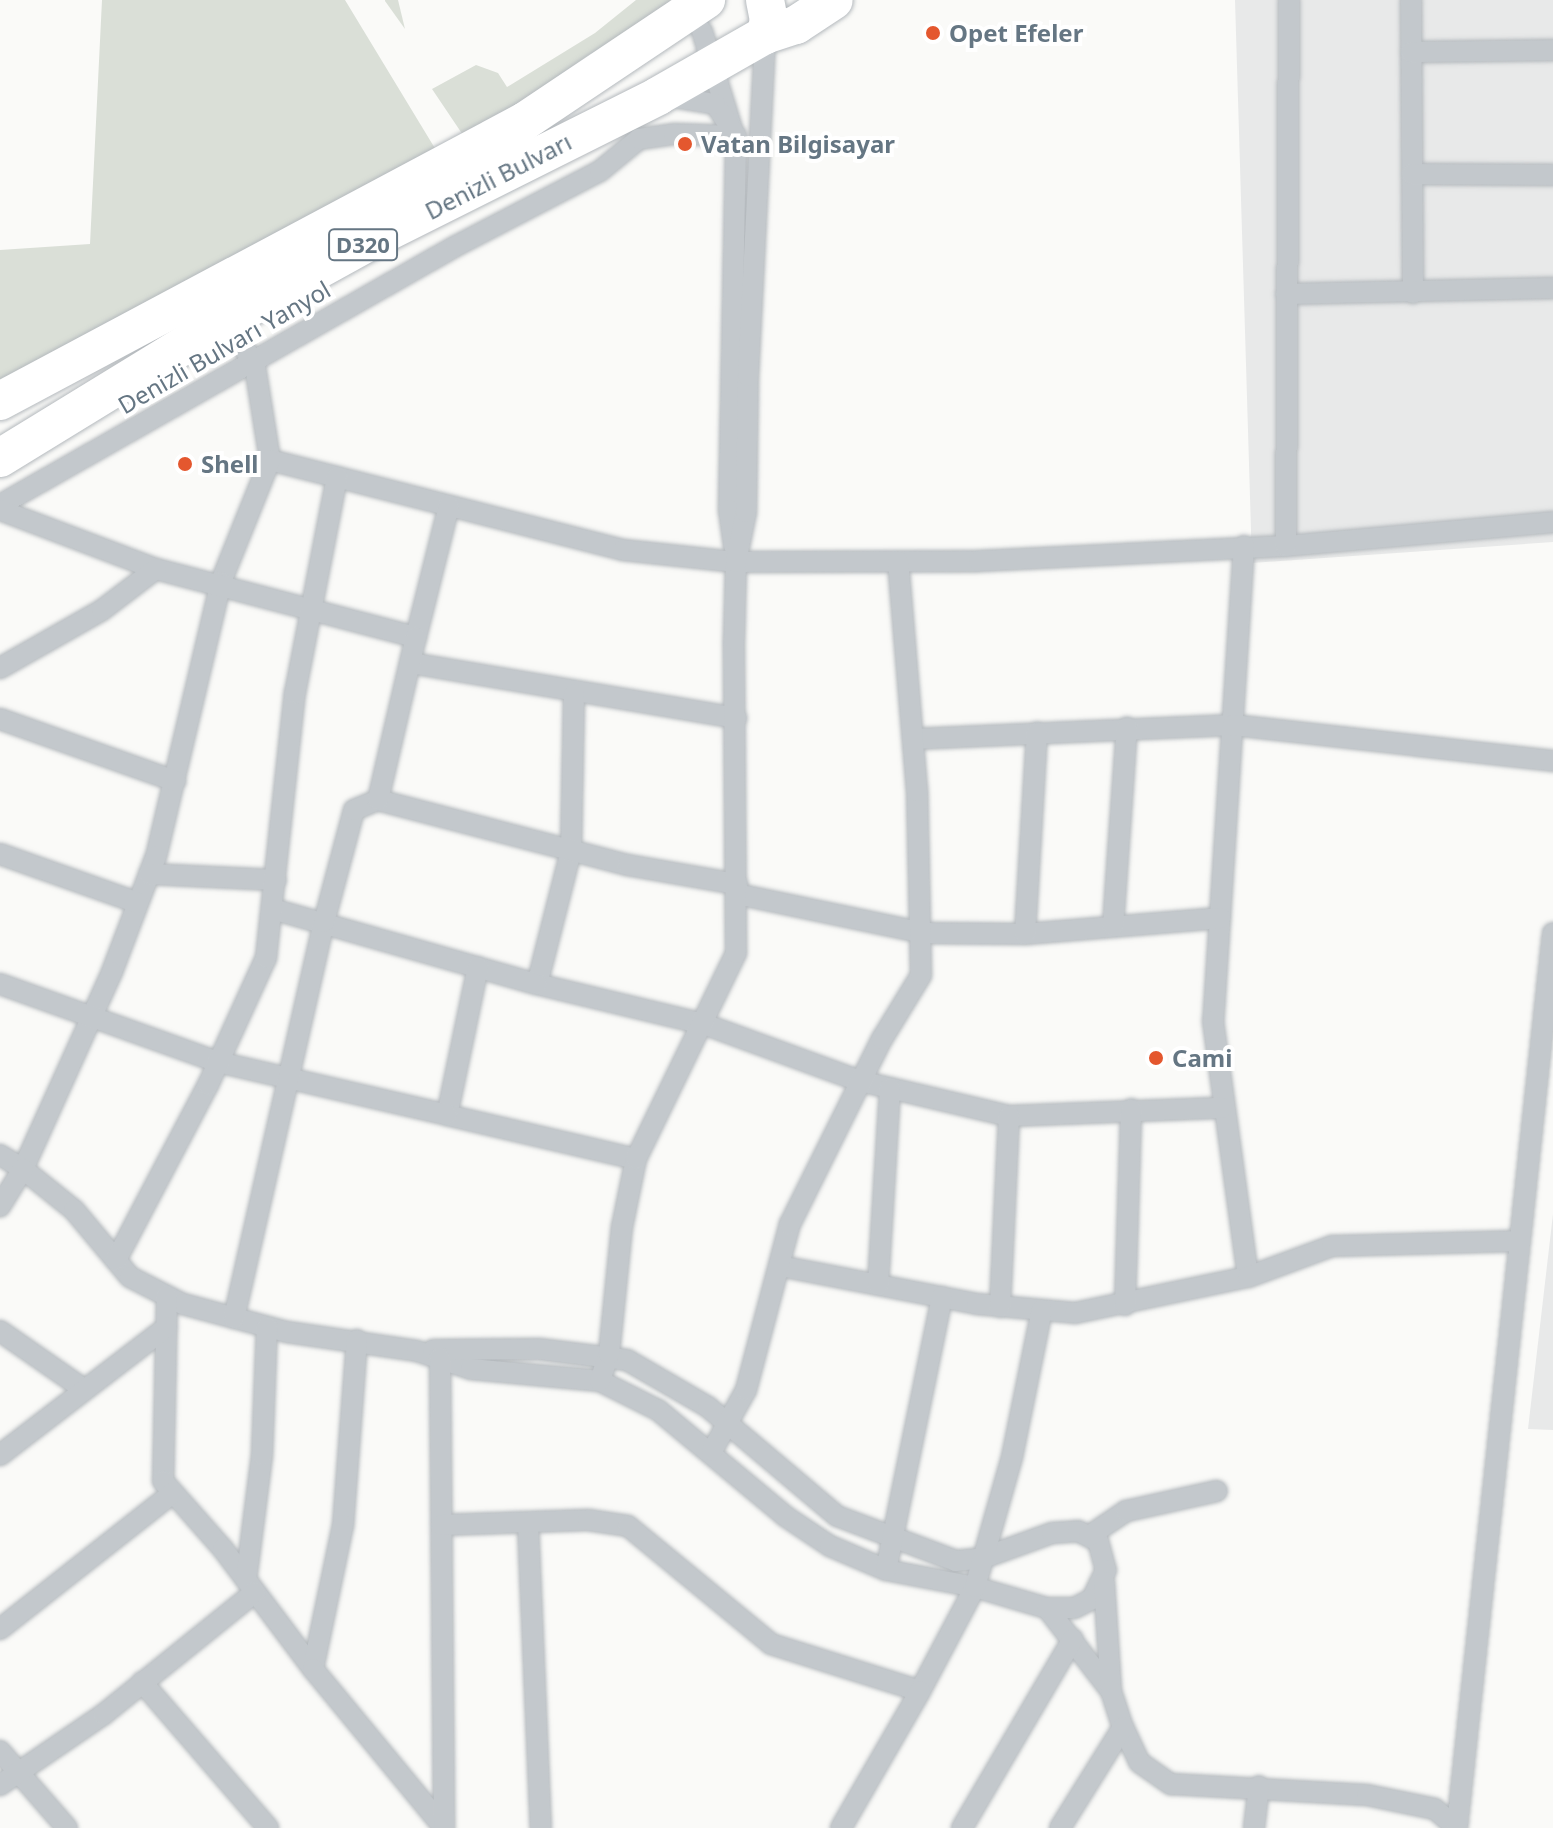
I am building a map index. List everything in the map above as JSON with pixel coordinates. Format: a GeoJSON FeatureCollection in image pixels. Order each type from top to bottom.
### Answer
{"type":"FeatureCollection","features":[{"type":"Feature","properties":{"kind":"highway","name":"Denizli Bulvarı"},"geometry":{"type":"LineString","coordinates":[[0,401],[525,121],[727,27],[796,25],[834,0]]}},
{"type":"Feature","properties":{"kind":"highway","name":"Denizli Bulvarı"},"geometry":{"type":"LineString","coordinates":[[0,458],[209,330],[381,235],[658,96],[727,27]]}},
{"type":"Feature","properties":{"kind":"street"},"geometry":{"type":"LineString","coordinates":[[1286,546],[1289,0]]}},
{"type":"Feature","properties":{"kind":"street"},"geometry":{"type":"LineString","coordinates":[[1411,0],[1413,293]]}},
{"type":"Feature","properties":{"kind":"street"},"geometry":{"type":"LineString","coordinates":[[600,1381],[609,1354],[622,1227],[636,1159],[736,953],[736,562],[729,510],[736,136],[727,27]]}},
{"type":"Feature","properties":{"kind":"street"},"geometry":{"type":"LineString","coordinates":[[727,27],[748,376],[746,512],[736,562]]}},
{"type":"Feature","properties":{"kind":"street"},"geometry":{"type":"LineString","coordinates":[[1411,52],[1553,50]]}},
{"type":"Feature","properties":{"kind":"street"},"geometry":{"type":"LineString","coordinates":[[658,96],[715,104],[736,136]]}},
{"type":"Feature","properties":{"kind":"street","name":"Denizli Bulvarı Yanyol"},"geometry":{"type":"LineString","coordinates":[[0,507],[254,360],[600,171],[639,139],[674,134],[736,136]]}},
{"type":"Feature","properties":{"kind":"street"},"geometry":{"type":"LineString","coordinates":[[1412,174],[1553,175]]}},
{"type":"Feature","properties":{"kind":"street"},"geometry":{"type":"LineString","coordinates":[[1286,294],[1553,288]]}},
{"type":"Feature","properties":{"kind":"street"},"geometry":{"type":"LineString","coordinates":[[0,1206],[23,1169],[91,1019],[149,874],[175,781],[221,582],[270,460],[254,360],[232,335],[209,330]]}},
{"type":"Feature","properties":{"kind":"street"},"geometry":{"type":"LineString","coordinates":[[270,460],[623,550],[736,562],[898,562],[1286,546],[1553,522]]}},
{"type":"Feature","properties":{"kind":"street"},"geometry":{"type":"LineString","coordinates":[[116,1260],[218,1062],[266,958],[309,613],[337,477]]}},
{"type":"Feature","properties":{"kind":"street"},"geometry":{"type":"LineString","coordinates":[[378,800],[449,506]]}},
{"type":"Feature","properties":{"kind":"street"},"geometry":{"type":"LineString","coordinates":[[0,507],[156,569],[221,582],[309,613],[416,637]]}},
{"type":"Feature","properties":{"kind":"street"},"geometry":{"type":"LineString","coordinates":[[1244,546],[1213,1021],[1222,1108],[1248,1277]]}},
{"type":"Feature","properties":{"kind":"street"},"geometry":{"type":"LineString","coordinates":[[712,1451],[730,1426],[746,1390],[790,1224],[860,1081],[921,975],[924,933],[913,739],[898,562]]}},
{"type":"Feature","properties":{"kind":"street"},"geometry":{"type":"LineString","coordinates":[[0,668],[102,610],[156,569]]}},
{"type":"Feature","properties":{"kind":"street"},"geometry":{"type":"LineString","coordinates":[[411,663],[574,694],[736,718]]}},
{"type":"Feature","properties":{"kind":"street"},"geometry":{"type":"LineString","coordinates":[[537,984],[571,851],[574,694]]}},
{"type":"Feature","properties":{"kind":"street"},"geometry":{"type":"LineString","coordinates":[[0,719],[175,781]]}},
{"type":"Feature","properties":{"kind":"street"},"geometry":{"type":"LineString","coordinates":[[913,739],[1127,727],[1233,725],[1553,761]]}},
{"type":"Feature","properties":{"kind":"street"},"geometry":{"type":"LineString","coordinates":[[1113,926],[1127,727]]}},
{"type":"Feature","properties":{"kind":"street"},"geometry":{"type":"LineString","coordinates":[[1025,934],[1037,732]]}},
{"type":"Feature","properties":{"kind":"street"},"geometry":{"type":"LineString","coordinates":[[234,1318],[324,922],[354,810],[378,800],[571,851],[924,933],[1025,934],[1220,918]]}},
{"type":"Feature","properties":{"kind":"street"},"geometry":{"type":"LineString","coordinates":[[0,854],[138,903]]}},
{"type":"Feature","properties":{"kind":"street"},"geometry":{"type":"LineString","coordinates":[[149,874],[276,880]]}},
{"type":"Feature","properties":{"kind":"street"},"geometry":{"type":"LineString","coordinates":[[273,909],[537,984],[704,1024],[860,1081],[1009,1116],[1131,1109],[1222,1108]]}},
{"type":"Feature","properties":{"kind":"street"},"geometry":{"type":"LineString","coordinates":[[1457,1828],[1553,933]]}},
{"type":"Feature","properties":{"kind":"street"},"geometry":{"type":"LineString","coordinates":[[447,1115],[478,967]]}},
{"type":"Feature","properties":{"kind":"street"},"geometry":{"type":"LineString","coordinates":[[0,984],[91,1019],[218,1062],[289,1082],[636,1159]]}},
{"type":"Feature","properties":{"kind":"street"},"geometry":{"type":"LineString","coordinates":[[878,1285],[890,1088]]}},
{"type":"Feature","properties":{"kind":"street"},"geometry":{"type":"LineString","coordinates":[[1125,1305],[1131,1109]]}},
{"type":"Feature","properties":{"kind":"street"},"geometry":{"type":"LineString","coordinates":[[1000,1307],[1009,1116]]}},
{"type":"Feature","properties":{"kind":"street"},"geometry":{"type":"LineString","coordinates":[[0,1155],[23,1169],[74,1210],[130,1277],[167,1296],[267,1327],[417,1351],[471,1369],[600,1381],[658,1410],[712,1451],[785,1516],[830,1546],[886,1570],[975,1587],[1047,1608],[1074,1608],[1092,1599],[1104,1582]]}},
{"type":"Feature","properties":{"kind":"street"},"geometry":{"type":"LineString","coordinates":[[780,1266],[1000,1307],[1075,1313],[1248,1277],[1332,1246],[1520,1241]]}},
{"type":"Feature","properties":{"kind":"street"},"geometry":{"type":"LineString","coordinates":[[167,1296],[163,1481],[444,1828]]}},
{"type":"Feature","properties":{"kind":"street"},"geometry":{"type":"LineString","coordinates":[[886,1570],[942,1297]]}},
{"type":"Feature","properties":{"kind":"street"},"geometry":{"type":"LineString","coordinates":[[841,1828],[920,1691],[975,1587],[1012,1457],[1042,1310]]}},
{"type":"Feature","properties":{"kind":"street"},"geometry":{"type":"LineString","coordinates":[[0,1455],[167,1327]]}},
{"type":"Feature","properties":{"kind":"street"},"geometry":{"type":"LineString","coordinates":[[0,1785],[142,1682],[251,1586],[262,1455],[267,1327]]}},
{"type":"Feature","properties":{"kind":"street"},"geometry":{"type":"LineString","coordinates":[[0,1331],[85,1390]]}},
{"type":"Feature","properties":{"kind":"street"},"geometry":{"type":"LineString","coordinates":[[313,1669],[343,1525],[357,1340]]}},
{"type":"Feature","properties":{"kind":"street"},"geometry":{"type":"LineString","coordinates":[[417,1351],[609,1354],[708,1407],[837,1516],[956,1561],[983,1558],[1052,1533],[1078,1531],[1089,1536],[1098,1541],[1104,1582],[1111,1691],[1139,1762],[1171,1784],[1259,1786],[1367,1795],[1435,1809],[1457,1828]]}},
{"type":"Feature","properties":{"kind":"street"},"geometry":{"type":"LineString","coordinates":[[440,1358],[444,1828]]}},
{"type":"Feature","properties":{"kind":"street"},"geometry":{"type":"LineString","coordinates":[[1089,1536],[1126,1511],[1217,1491]]}},
{"type":"Feature","properties":{"kind":"street"},"geometry":{"type":"LineString","coordinates":[[0,1629],[173,1493]]}},
{"type":"Feature","properties":{"kind":"street"},"geometry":{"type":"LineString","coordinates":[[442,1525],[588,1520],[628,1526],[771,1644],[920,1691]]}},
{"type":"Feature","properties":{"kind":"street"},"geometry":{"type":"LineString","coordinates":[[528,1523],[541,1828]]}},
{"type":"Feature","properties":{"kind":"street"},"geometry":{"type":"LineString","coordinates":[[1047,1608],[1111,1691]]}},
{"type":"Feature","properties":{"kind":"street"},"geometry":{"type":"LineString","coordinates":[[962,1828],[1073,1639]]}},
{"type":"Feature","properties":{"kind":"street"},"geometry":{"type":"LineString","coordinates":[[142,1682],[268,1828]]}},
{"type":"Feature","properties":{"kind":"street"},"geometry":{"type":"LineString","coordinates":[[1060,1828],[1123,1727]]}},
{"type":"Feature","properties":{"kind":"street"},"geometry":{"type":"LineString","coordinates":[[0,1751],[67,1828]]}},
{"type":"Feature","properties":{"kind":"street"},"geometry":{"type":"LineString","coordinates":[[1254,1828],[1259,1786]]}},
{"type":"Feature","properties":{"kind":"shaded area"},"geometry":{"type":"Polygon","coordinates":[[[102,0],[345,0],[439,155],[0,393],[0,250],[90,244],[102,0]]]}},
{"type":"Feature","properties":{"kind":"shaded area"},"geometry":{"type":"Polygon","coordinates":[[[398,0],[405,29],[385,1],[398,0]]]}},
{"type":"Feature","properties":{"kind":"shaded area"},"geometry":{"type":"Polygon","coordinates":[[[636,0],[671,0],[639,30],[605,52],[590,54],[467,141],[432,89],[476,65],[498,73],[507,87],[595,33],[636,0]]]}},
{"type":"Feature","properties":{"kind":"shaded area"},"geometry":{"type":"Polygon","coordinates":[[[1235,0],[1553,0],[1553,542],[1252,563],[1235,0]]]}},
{"type":"Feature","properties":{"kind":"shaded area"},"geometry":{"type":"Polygon","coordinates":[[[1553,1214],[1553,1430],[1528,1429],[1553,1214]]]}},
{"type":"Feature","properties":{"kind":"place","name":"Opet Efeler"},"geometry":{"type":"Point","coordinates":[933,33]}},
{"type":"Feature","properties":{"kind":"place","name":"Vatan Bilgisayar"},"geometry":{"type":"Point","coordinates":[685,144]}},
{"type":"Feature","properties":{"kind":"place","name":"Shell"},"geometry":{"type":"Point","coordinates":[185,464]}},
{"type":"Feature","properties":{"kind":"place","name":"Cami"},"geometry":{"type":"Point","coordinates":[1156,1058]}}]}
